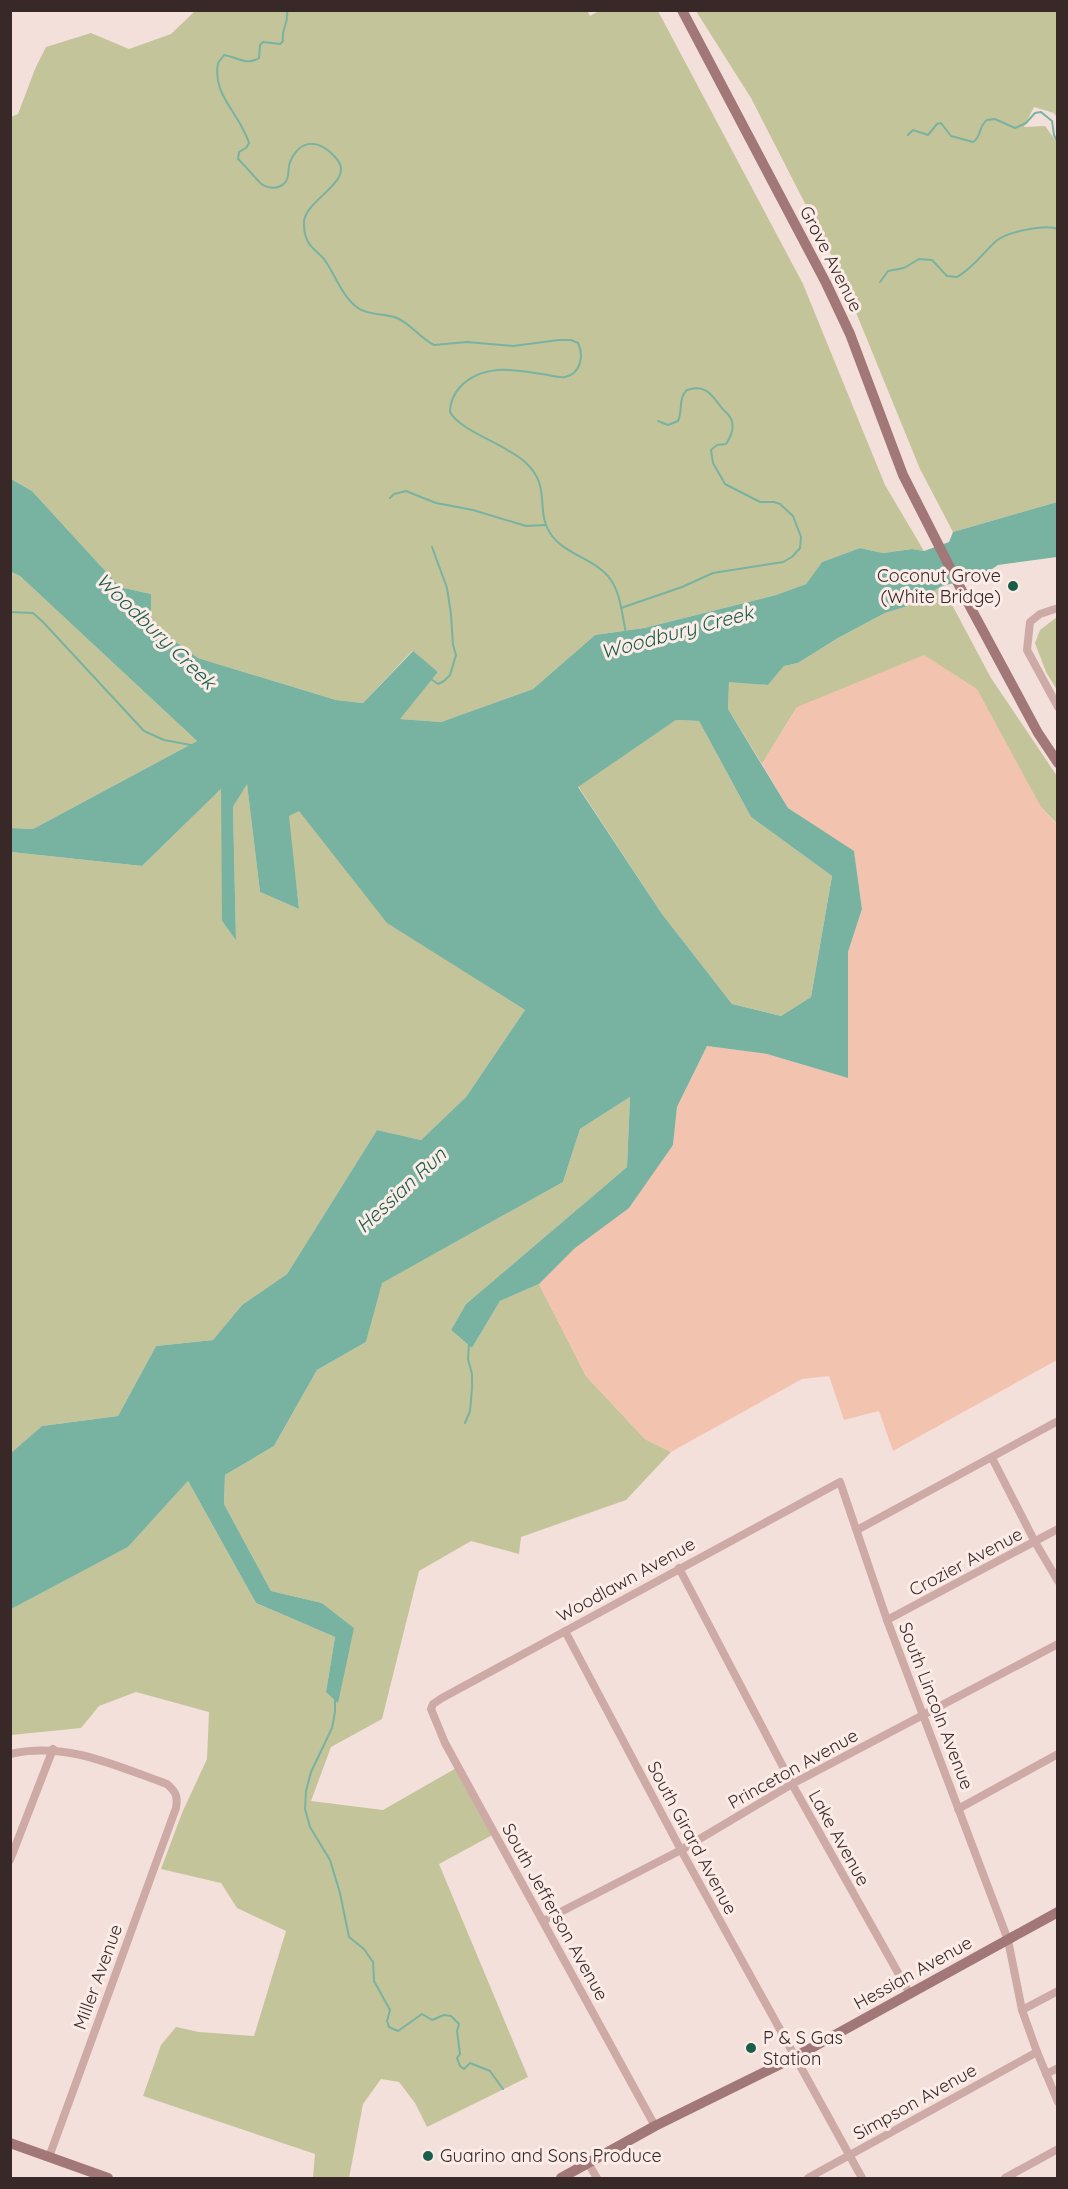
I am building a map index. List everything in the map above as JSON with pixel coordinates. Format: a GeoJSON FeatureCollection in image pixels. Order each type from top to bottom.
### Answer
{"type":"FeatureCollection","features":[{"type":"Feature","properties":{"kind":"main road","name":"Grove Avenue"},"geometry":{"type":"LineString","coordinates":[[682,10],[850,334],[903,475],[931,532],[1038,733],[1058,763]]}},
{"type":"Feature","properties":{"kind":"main road","name":"Hessian Avenue"},"geometry":{"type":"LineString","coordinates":[[561,2178],[795,2057],[1058,1912]]}},
{"type":"Feature","properties":{"kind":"main road"},"geometry":{"type":"LineString","coordinates":[[10,2143],[108,2178]]}},
{"type":"Feature","properties":{"kind":"street"},"geometry":{"type":"LineString","coordinates":[[1058,608],[1040,614],[1030,622],[1027,650],[1058,707]]}},
{"type":"Feature","properties":{"kind":"street"},"geometry":{"type":"LineString","coordinates":[[857,1530],[1058,1421]]}},
{"type":"Feature","properties":{"kind":"street"},"geometry":{"type":"LineString","coordinates":[[992,1458],[1035,1542],[1058,1581]]}},
{"type":"Feature","properties":{"kind":"street","name":"South Lincoln Avenue"},"geometry":{"type":"LineString","coordinates":[[840,1482],[887,1620],[1008,1940],[1022,2010],[1036,2052],[1058,2102]]}},
{"type":"Feature","properties":{"kind":"street","name":"Woodlawn Avenue"},"geometry":{"type":"LineString","coordinates":[[431,1709],[433,1704],[442,1698],[840,1482]]}},
{"type":"Feature","properties":{"kind":"street","name":"Crozier Avenue"},"geometry":{"type":"LineString","coordinates":[[887,1620],[1058,1529]]}},
{"type":"Feature","properties":{"kind":"street","name":"Lake Avenue"},"geometry":{"type":"LineString","coordinates":[[679,1568],[792,1784],[910,1994]]}},
{"type":"Feature","properties":{"kind":"street","name":"South Girard Avenue"},"geometry":{"type":"LineString","coordinates":[[565,1631],[681,1850],[862,2178]]}},
{"type":"Feature","properties":{"kind":"street","name":"Princeton Avenue"},"geometry":{"type":"LineString","coordinates":[[543,1921],[681,1850],[792,1784],[1058,1644]]}},
{"type":"Feature","properties":{"kind":"street","name":"South Jefferson Avenue"},"geometry":{"type":"LineString","coordinates":[[431,1709],[445,1743],[656,2127]]}},
{"type":"Feature","properties":{"kind":"street"},"geometry":{"type":"LineString","coordinates":[[10,1754],[53,1749],[10,1860]]}},
{"type":"Feature","properties":{"kind":"street","name":"Miller Avenue"},"geometry":{"type":"LineString","coordinates":[[49,2157],[176,1808],[178,1797],[166,1784],[85,1755],[53,1749]]}},
{"type":"Feature","properties":{"kind":"street"},"geometry":{"type":"LineString","coordinates":[[958,1809],[1058,1754]]}},
{"type":"Feature","properties":{"kind":"street"},"geometry":{"type":"LineString","coordinates":[[1022,2010],[1058,1991]]}},
{"type":"Feature","properties":{"kind":"street","name":"Simpson Avenue"},"geometry":{"type":"LineString","coordinates":[[808,2178],[1036,2052]]}},
{"type":"Feature","properties":{"kind":"street"},"geometry":{"type":"LineString","coordinates":[[1046,2074],[1058,2068]]}},
{"type":"Feature","properties":{"kind":"street"},"geometry":{"type":"LineString","coordinates":[[1005,2178],[1058,2149]]}},
{"type":"Feature","properties":{"kind":"street"},"geometry":{"type":"LineString","coordinates":[[588,2163],[597,2178]]}},
{"type":"Feature","properties":{"kind":"shaded area"},"geometry":{"type":"Polygon","coordinates":[[[587,10],[590,16],[599,11],[658,11],[803,284],[885,485],[924,551],[911,549],[883,553],[860,548],[822,562],[806,584],[776,595],[644,628],[595,635],[533,689],[441,722],[399,719],[438,672],[412,651],[363,703],[336,700],[198,658],[151,624],[151,594],[120,587],[32,491],[11,479],[11,117],[18,114],[46,47],[91,33],[129,49],[171,34],[195,11],[587,10]]]}},
{"type":"Feature","properties":{"kind":"shaded area"},"geometry":{"type":"Polygon","coordinates":[[[696,11],[1057,11],[1057,118],[1054,113],[1034,107],[1024,127],[1045,126],[1057,142],[1057,502],[953,532],[920,469],[837,266],[751,98],[696,11]]]}},
{"type":"Feature","properties":{"kind":"shaded area"},"geometry":{"type":"Polygon","coordinates":[[[10,572],[20,576],[197,741],[33,829],[11,828],[10,572]]]}},
{"type":"Feature","properties":{"kind":"shaded area"},"geometry":{"type":"Polygon","coordinates":[[[942,586],[991,678],[1057,776],[1057,824],[1041,807],[797,707],[762,764],[728,709],[729,681],[768,685],[784,666],[798,663],[838,638],[885,613],[905,607],[942,586]]]}},
{"type":"Feature","properties":{"kind":"shaded area"},"geometry":{"type":"Polygon","coordinates":[[[1057,617],[1057,690],[1046,672],[1035,643],[1040,630],[1057,617]]]}},
{"type":"Feature","properties":{"kind":"shaded area"},"geometry":{"type":"Polygon","coordinates":[[[676,720],[699,721],[751,817],[832,876],[811,997],[781,1016],[732,1004],[662,914],[578,786],[676,720]]]}},
{"type":"Feature","properties":{"kind":"shaded area"},"geometry":{"type":"Polygon","coordinates":[[[247,783],[260,892],[299,909],[288,815],[299,810],[388,923],[525,1010],[466,1097],[421,1140],[377,1130],[287,1274],[242,1305],[213,1340],[156,1346],[118,1416],[42,1426],[11,1454],[11,852],[142,866],[222,788],[222,921],[236,939],[233,807],[247,783]]]}},
{"type":"Feature","properties":{"kind":"shaded area"},"geometry":{"type":"Polygon","coordinates":[[[630,1097],[627,1167],[466,1304],[451,1330],[472,1348],[500,1301],[539,1284],[586,1376],[645,1439],[671,1452],[626,1500],[521,1537],[519,1554],[471,1541],[419,1571],[382,1719],[331,1747],[311,1801],[383,1810],[458,1767],[498,1832],[439,1864],[528,2077],[427,2127],[415,2103],[399,2082],[381,2079],[363,2104],[349,2178],[313,2178],[315,2154],[143,2096],[161,2045],[176,2027],[199,2032],[254,2036],[286,1931],[237,1908],[221,1883],[161,1869],[182,1813],[207,1759],[209,1712],[136,1692],[99,1706],[81,1728],[11,1735],[10,1609],[128,1547],[188,1481],[256,1603],[335,1637],[326,1692],[354,1628],[322,1603],[271,1591],[224,1504],[225,1475],[274,1446],[317,1370],[366,1342],[381,1283],[563,1182],[580,1129],[630,1097]]]}},
{"type":"Feature","properties":{"kind":"sand"},"geometry":{"type":"Polygon","coordinates":[[[924,655],[977,689],[1041,807],[1057,825],[1057,1360],[893,1451],[879,1411],[844,1420],[829,1376],[802,1379],[671,1452],[645,1439],[586,1376],[539,1284],[673,1145],[677,1107],[707,1046],[767,1054],[848,1078],[848,952],[862,909],[854,852],[788,808],[762,764],[797,707],[924,655]]]}},
{"type":"Feature","properties":{"kind":"water"},"geometry":{"type":"Polygon","coordinates":[[[11,479],[32,491],[120,587],[151,594],[151,624],[198,658],[336,700],[363,703],[413,651],[438,672],[400,719],[441,722],[533,689],[595,635],[644,628],[776,595],[806,584],[822,562],[860,548],[883,553],[912,549],[924,551],[949,542],[953,532],[1057,502],[1057,557],[998,565],[982,576],[942,586],[905,607],[885,613],[838,638],[798,663],[784,666],[768,685],[729,682],[728,709],[788,808],[854,851],[862,909],[848,952],[848,1078],[767,1054],[707,1046],[677,1107],[673,1145],[629,1208],[575,1248],[539,1284],[500,1301],[472,1348],[451,1330],[466,1304],[627,1167],[630,1097],[580,1129],[563,1182],[382,1283],[366,1342],[317,1370],[274,1446],[225,1475],[224,1504],[271,1591],[322,1603],[354,1628],[338,1703],[326,1692],[335,1637],[256,1603],[188,1481],[128,1547],[11,1609],[10,1454],[42,1426],[118,1416],[156,1346],[213,1340],[242,1305],[287,1274],[377,1130],[421,1140],[466,1097],[525,1010],[387,923],[299,811],[289,816],[299,909],[260,892],[247,784],[233,807],[236,940],[222,921],[221,789],[142,866],[11,852],[11,828],[33,829],[197,741],[20,576],[11,572],[11,479]],[[676,720],[578,787],[662,914],[732,1004],[781,1016],[811,997],[832,876],[751,817],[699,721],[676,720]]]}},
{"type":"Feature","properties":{"kind":"waterway","name":"Woodbury Creek"},"geometry":{"type":"LineString","coordinates":[[287,10],[283,41],[280,44],[263,42],[260,45],[259,58],[255,60],[246,61],[224,55],[218,63],[219,85],[249,143],[239,152],[238,159],[261,184],[275,188],[285,182],[294,154],[305,145],[317,145],[336,158],[341,167],[340,175],[305,216],[305,232],[311,247],[324,259],[347,298],[362,311],[397,318],[434,345],[467,342],[513,346],[559,340],[571,340],[578,343],[581,353],[580,363],[575,372],[570,375],[560,377],[509,370],[488,371],[460,387],[452,399],[450,412],[463,425],[517,456],[533,471],[541,489],[544,516],[550,533],[563,547],[598,567],[611,580],[619,599],[626,633]]}},
{"type":"Feature","properties":{"kind":"waterway"},"geometry":{"type":"LineString","coordinates":[[908,135],[913,130],[928,135],[937,124],[941,123],[951,136],[973,142],[987,120],[995,119],[1015,128],[1026,123],[1035,113],[1041,112],[1052,121],[1058,143]]}},
{"type":"Feature","properties":{"kind":"waterway"},"geometry":{"type":"LineString","coordinates":[[880,282],[888,271],[904,268],[919,259],[932,260],[947,276],[957,277],[968,270],[1000,238],[1035,228],[1058,229]]}},
{"type":"Feature","properties":{"kind":"waterway"},"geometry":{"type":"LineString","coordinates":[[621,608],[682,587],[713,573],[783,562],[792,557],[800,548],[801,537],[793,516],[780,504],[760,502],[725,484],[713,463],[711,450],[717,445],[726,444],[732,425],[729,415],[711,394],[698,388],[687,390],[682,397],[678,421],[668,425],[658,421]]}},
{"type":"Feature","properties":{"kind":"waterway"},"geometry":{"type":"LineString","coordinates":[[390,498],[394,494],[406,491],[436,503],[473,510],[526,526],[546,525]]}},
{"type":"Feature","properties":{"kind":"waterway"},"geometry":{"type":"LineString","coordinates":[[431,679],[438,684],[444,681],[450,675],[456,655],[447,588],[432,547]]}},
{"type":"Feature","properties":{"kind":"waterway"},"geometry":{"type":"LineString","coordinates":[[10,612],[33,613],[144,731],[164,740],[191,745]]}},
{"type":"Feature","properties":{"kind":"waterway"},"geometry":{"type":"LineString","coordinates":[[465,1423],[470,1411],[472,1389],[472,1374],[468,1359],[469,1344]]}},
{"type":"Feature","properties":{"kind":"waterway"},"geometry":{"type":"LineString","coordinates":[[335,1698],[332,1728],[311,1772],[306,1791],[305,1809],[310,1827],[330,1860],[340,1893],[349,1937],[364,1949],[373,1962],[374,1981],[390,2010],[387,2021],[389,2027],[398,2031],[422,2014],[432,2020],[444,2015],[451,2016],[459,2024],[457,2031],[460,2054],[457,2058],[460,2066],[464,2069],[470,2063],[490,2071],[503,2089]]}},
{"type":"Feature","properties":{"kind":"place","name":"Coconut Grove (White Bridge)"},"geometry":{"type":"Point","coordinates":[1013,586]}},
{"type":"Feature","properties":{"kind":"place","name":"P & S Gas Station"},"geometry":{"type":"Point","coordinates":[751,2048]}},
{"type":"Feature","properties":{"kind":"place","name":"Guarino and Sons Produce"},"geometry":{"type":"Point","coordinates":[428,2156]}},
{"type":"Feature","properties":{"kind":"water label","name":"Hessian Run"},"geometry":{"type":"Point","coordinates":[401,1190]}}]}
